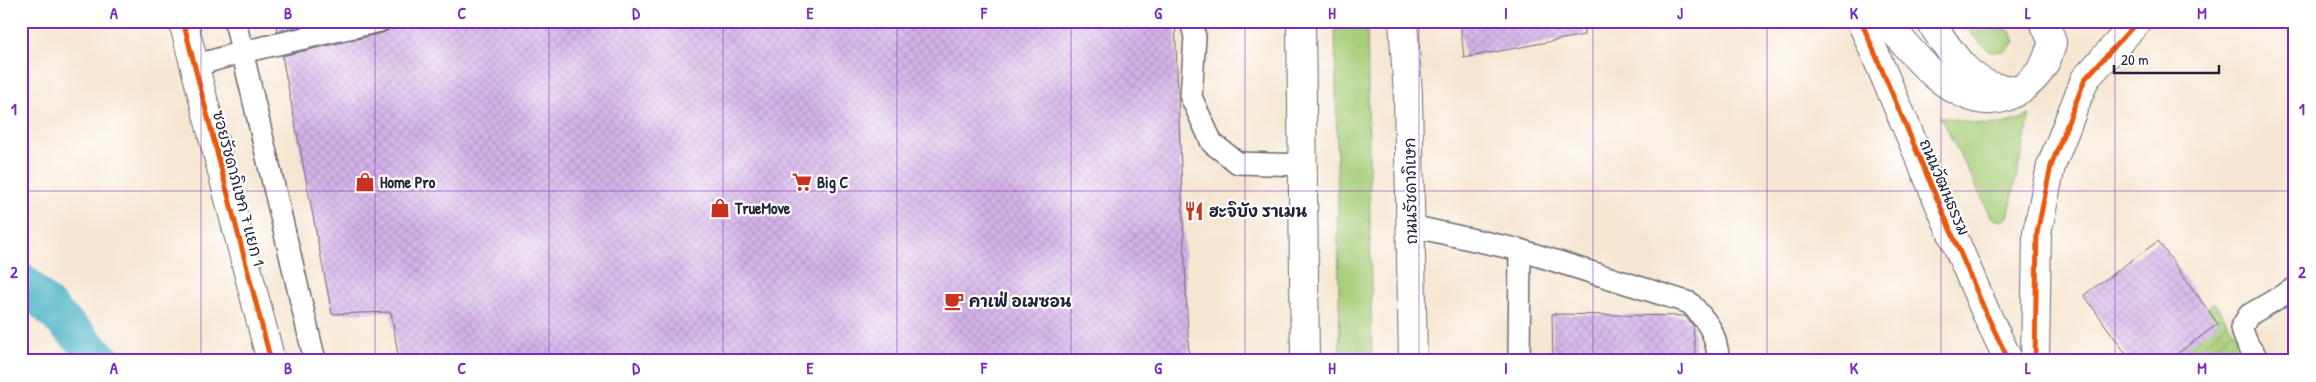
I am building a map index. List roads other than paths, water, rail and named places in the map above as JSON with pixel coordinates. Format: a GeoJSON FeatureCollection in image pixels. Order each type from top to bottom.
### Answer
{"type":"FeatureCollection","features":[{"type":"Feature","properties":{"kind":"street","name":"ซอยรัชดาภิเษก 7 แยก 1"},"geometry":{"type":"LineString","coordinates":[[182,21],[271,361]]}},
{"type":"Feature","properties":{"kind":"street"},"geometry":{"type":"LineString","coordinates":[[1301,21],[1305,361]]}},
{"type":"Feature","properties":{"kind":"street","name":"ถนนรัชดาภิเษก"},"geometry":{"type":"LineString","coordinates":[[1403,21],[1408,95],[1413,361]]}},
{"type":"Feature","properties":{"kind":"street","name":"ถนนวัฒนธรรม"},"geometry":{"type":"LineString","coordinates":[[1861,21],[1986,313],[2009,361]]}},
{"type":"Feature","properties":{"kind":"street"},"geometry":{"type":"LineString","coordinates":[[1886,21],[1913,54],[1950,86],[1980,99],[2010,97],[2029,84],[2046,66],[2052,43],[2043,21]]}},
{"type":"Feature","properties":{"kind":"street"},"geometry":{"type":"LineString","coordinates":[[1930,21],[1960,64],[1980,81],[2005,89],[2029,84]]}},
{"type":"Feature","properties":{"kind":"street"},"geometry":{"type":"LineString","coordinates":[[2035,361],[2037,233],[2051,166],[2086,79],[2138,21]]}},
{"type":"Feature","properties":{"kind":"lane"},"geometry":{"type":"LineString","coordinates":[[235,21],[315,361]]}},
{"type":"Feature","properties":{"kind":"lane"},"geometry":{"type":"LineString","coordinates":[[194,66],[242,52],[380,21]]}},
{"type":"Feature","properties":{"kind":"lane"},"geometry":{"type":"LineString","coordinates":[[1190,21],[1194,37],[1191,97],[1212,143],[1238,163],[1303,165]]}},
{"type":"Feature","properties":{"kind":"lane"},"geometry":{"type":"LineString","coordinates":[[1411,226],[1520,250],[1690,303],[1707,321],[1715,336],[1719,361]]}},
{"type":"Feature","properties":{"kind":"lane"},"geometry":{"type":"LineString","coordinates":[[1519,361],[1520,250]]}},
{"type":"Feature","properties":{"kind":"lane"},"geometry":{"type":"LineString","coordinates":[[2260,361],[2248,345],[2241,328],[2249,315],[2295,288]]}},
{"type":"Feature","properties":{"kind":"waterway"},"geometry":{"type":"LineString","coordinates":[[21,280],[104,361]]}},
{"type":"Feature","properties":{"kind":"place","name":"Home Pro"},"geometry":{"type":"Point","coordinates":[365,182]}},
{"type":"Feature","properties":{"kind":"place","name":"Big C"},"geometry":{"type":"Point","coordinates":[802,182]}},
{"type":"Feature","properties":{"kind":"place","name":"TrueMove"},"geometry":{"type":"Point","coordinates":[720,208]}},
{"type":"Feature","properties":{"kind":"place","name":"ฮะจิบัง ราเมน"},"geometry":{"type":"Point","coordinates":[1194,211]}},
{"type":"Feature","properties":{"kind":"place","name":"คาเฟ่ อเมซอน"},"geometry":{"type":"Point","coordinates":[954,301]}}]}
